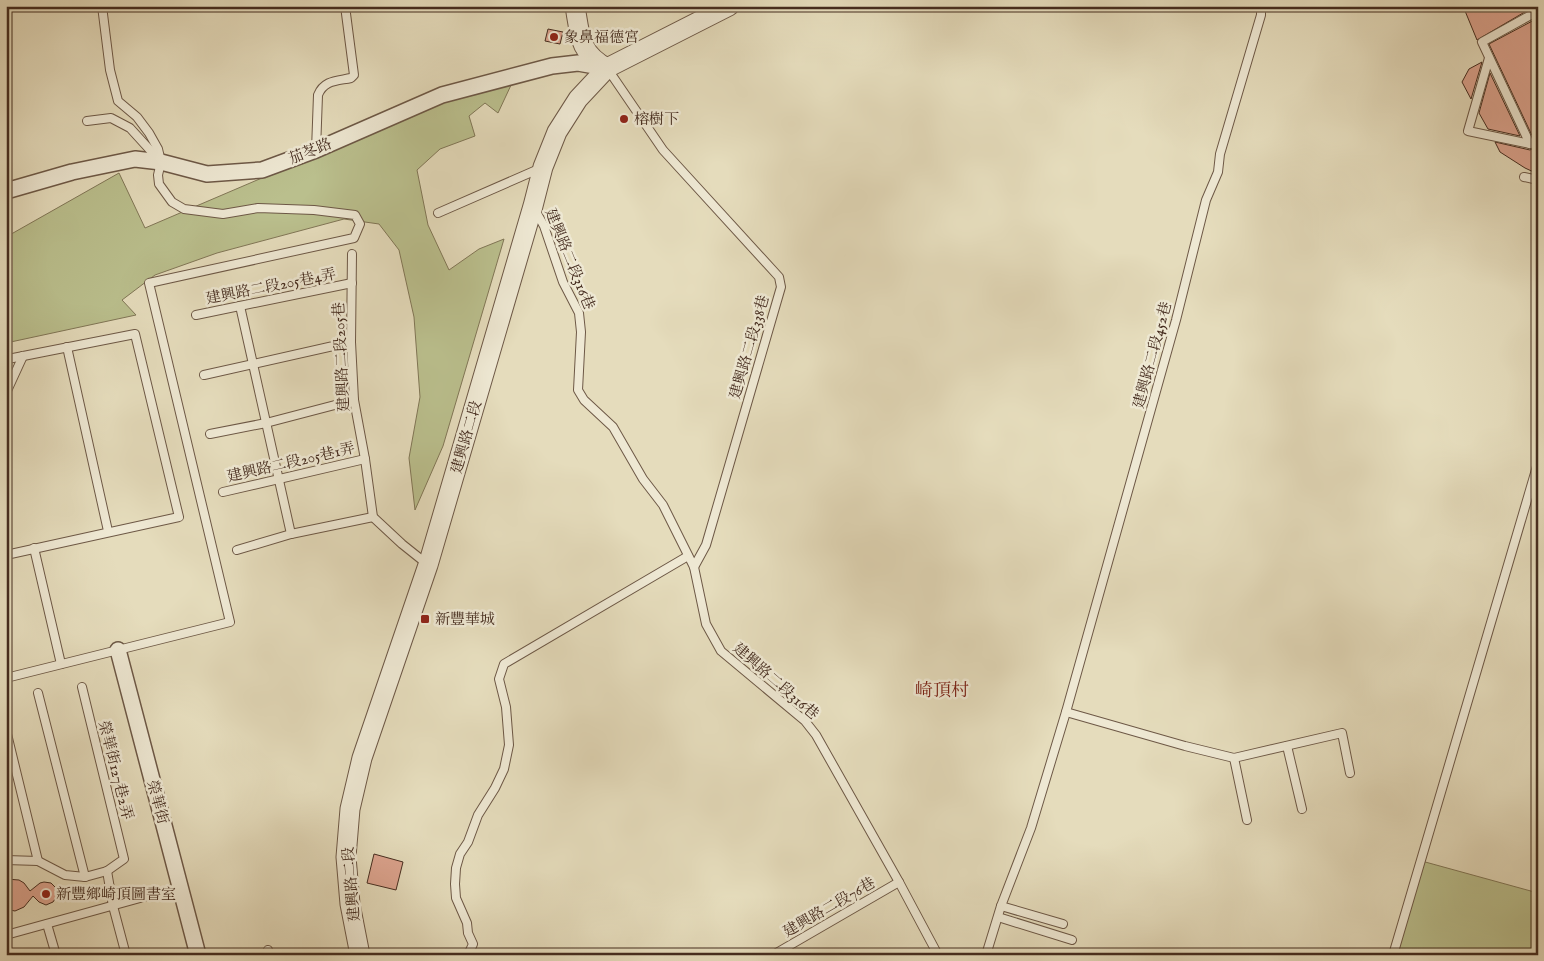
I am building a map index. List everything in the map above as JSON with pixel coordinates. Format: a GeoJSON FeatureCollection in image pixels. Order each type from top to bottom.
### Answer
{"type":"FeatureCollection","features":[{"type":"Feature","properties":{"kind":"street"},"geometry":{"type":"LineString","coordinates":[[575,6],[581,42],[595,61],[607,68]]}},
{"type":"Feature","properties":{"kind":"street","name":"建興路二段"},"geometry":{"type":"LineString","coordinates":[[360,955],[350,904],[346,857],[350,809],[362,758],[428,565],[543,167],[557,132],[578,99],[607,68],[729,6]]}},
{"type":"Feature","properties":{"kind":"street","name":"茄苳路"},"geometry":{"type":"LineString","coordinates":[[6,191],[72,172],[135,159],[161,162],[207,174],[262,170],[316,150],[442,96],[552,66],[578,63],[607,68]]}},
{"type":"Feature","properties":{"kind":"street","name":"榮華街"},"geometry":{"type":"LineString","coordinates":[[118,650],[198,955]]}},
{"type":"Feature","properties":{"kind":"lane"},"geometry":{"type":"LineString","coordinates":[[6,678],[230,622],[149,283],[354,238],[360,224],[354,216],[314,210],[258,208],[223,214],[184,209],[172,202],[159,184],[158,175],[161,162],[158,149],[137,117],[118,100],[110,70],[102,6]]}},
{"type":"Feature","properties":{"kind":"lane"},"geometry":{"type":"LineString","coordinates":[[316,150],[318,95],[320,89],[326,83],[351,78],[354,75],[345,6]]}},
{"type":"Feature","properties":{"kind":"lane","name":"建興路二段452巷"},"geometry":{"type":"LineString","coordinates":[[986,955],[1001,906],[1031,828],[1066,712],[1176,320],[1206,200],[1218,172],[1220,154],[1261,15],[1261,6]]}},
{"type":"Feature","properties":{"kind":"lane"},"geometry":{"type":"LineString","coordinates":[[1489,58],[1468,131],[1530,144],[1482,42],[1538,11]]}},
{"type":"Feature","properties":{"kind":"lane","name":"建興路二段338巷"},"geometry":{"type":"LineString","coordinates":[[607,68],[663,150],[779,277],[780,287],[706,545],[694,567]]}},
{"type":"Feature","properties":{"kind":"lane"},"geometry":{"type":"LineString","coordinates":[[87,121],[111,118],[130,128],[161,162]]}},
{"type":"Feature","properties":{"kind":"lane"},"geometry":{"type":"LineString","coordinates":[[438,213],[543,167]]}},
{"type":"Feature","properties":{"kind":"lane"},"geometry":{"type":"LineString","coordinates":[[1524,177],[1538,180]]}},
{"type":"Feature","properties":{"kind":"lane","name":"建興路二段316巷"},"geometry":{"type":"LineString","coordinates":[[533,206],[544,226],[563,282],[579,313],[581,332],[578,390],[584,400],[614,428],[643,480],[663,506],[694,567],[706,624],[721,651],[805,721],[816,736],[938,955]]}},
{"type":"Feature","properties":{"kind":"lane","name":"建興路二段205巷"},"geometry":{"type":"LineString","coordinates":[[352,254],[351,342],[354,400],[373,517]]}},
{"type":"Feature","properties":{"kind":"lane","name":"建興路二段205巷4弄"},"geometry":{"type":"LineString","coordinates":[[196,315],[352,283]]}},
{"type":"Feature","properties":{"kind":"lane"},"geometry":{"type":"LineString","coordinates":[[240,306],[291,534]]}},
{"type":"Feature","properties":{"kind":"lane"},"geometry":{"type":"LineString","coordinates":[[6,362],[8,359],[135,334],[179,517],[108,531],[6,555]]}},
{"type":"Feature","properties":{"kind":"lane"},"geometry":{"type":"LineString","coordinates":[[204,375],[351,342]]}},
{"type":"Feature","properties":{"kind":"lane"},"geometry":{"type":"LineString","coordinates":[[67,347],[108,531]]}},
{"type":"Feature","properties":{"kind":"lane"},"geometry":{"type":"LineString","coordinates":[[6,393],[23,356]]}},
{"type":"Feature","properties":{"kind":"lane"},"geometry":{"type":"LineString","coordinates":[[210,434],[266,423],[354,400]]}},
{"type":"Feature","properties":{"kind":"lane","name":"建興路二段205巷1弄"},"geometry":{"type":"LineString","coordinates":[[223,492],[365,459]]}},
{"type":"Feature","properties":{"kind":"lane"},"geometry":{"type":"LineString","coordinates":[[1393,955],[1538,463]]}},
{"type":"Feature","properties":{"kind":"lane"},"geometry":{"type":"LineString","coordinates":[[237,550],[291,534],[373,517],[428,565]]}},
{"type":"Feature","properties":{"kind":"lane"},"geometry":{"type":"LineString","coordinates":[[34,548],[61,664]]}},
{"type":"Feature","properties":{"kind":"lane"},"geometry":{"type":"LineString","coordinates":[[468,955],[472,944],[456,898],[454,884],[460,854],[468,842],[478,815],[495,788],[504,769],[509,745],[506,707],[499,679],[504,664],[688,556]]}},
{"type":"Feature","properties":{"kind":"lane","name":"榮華街127巷2弄"},"geometry":{"type":"LineString","coordinates":[[82,687],[124,859],[107,871]]}},
{"type":"Feature","properties":{"kind":"lane"},"geometry":{"type":"LineString","coordinates":[[38,693],[85,877]]}},
{"type":"Feature","properties":{"kind":"lane"},"geometry":{"type":"LineString","coordinates":[[1066,712],[1234,758],[1342,733],[1350,773]]}},
{"type":"Feature","properties":{"kind":"lane"},"geometry":{"type":"LineString","coordinates":[[6,730],[38,861]]}},
{"type":"Feature","properties":{"kind":"lane"},"geometry":{"type":"LineString","coordinates":[[1287,746],[1302,809]]}},
{"type":"Feature","properties":{"kind":"lane"},"geometry":{"type":"LineString","coordinates":[[1234,758],[1247,820]]}},
{"type":"Feature","properties":{"kind":"lane"},"geometry":{"type":"LineString","coordinates":[[6,860],[38,861],[65,875],[85,877],[107,871],[113,906],[126,955]]}},
{"type":"Feature","properties":{"kind":"lane","name":"建興路二段76巷"},"geometry":{"type":"LineString","coordinates":[[773,955],[899,882]]}},
{"type":"Feature","properties":{"kind":"lane"},"geometry":{"type":"LineString","coordinates":[[6,935],[180,887]]}},
{"type":"Feature","properties":{"kind":"lane"},"geometry":{"type":"LineString","coordinates":[[1001,906],[1063,924]]}},
{"type":"Feature","properties":{"kind":"lane"},"geometry":{"type":"LineString","coordinates":[[998,917],[1072,940]]}},
{"type":"Feature","properties":{"kind":"lane"},"geometry":{"type":"LineString","coordinates":[[47,924],[56,955]]}},
{"type":"Feature","properties":{"kind":"green space"},"geometry":{"type":"Polygon","coordinates":[[[519,68],[498,113],[485,103],[469,116],[475,136],[440,149],[417,170],[428,225],[449,270],[479,249],[504,239],[443,446],[415,510],[409,458],[420,397],[414,317],[399,250],[379,224],[344,219],[217,253],[155,275],[122,300],[136,315],[6,343],[6,237],[119,173],[145,228],[519,68]]]}},
{"type":"Feature","properties":{"kind":"green space"},"geometry":{"type":"Polygon","coordinates":[[[1418,860],[1538,893],[1538,955],[1391,955],[1418,860]]]}},
{"type":"Feature","properties":{"kind":"building"},"geometry":{"type":"Polygon","coordinates":[[[1463,6],[1535,6],[1477,40],[1463,6]]]}},
{"type":"Feature","properties":{"kind":"building"},"geometry":{"type":"Polygon","coordinates":[[[1538,18],[1538,174],[1500,152],[1495,142],[1530,150],[1536,144],[1489,44],[1538,18]]]}},
{"type":"Feature","properties":{"kind":"building","name":"象鼻福德宮"},"geometry":{"type":"Polygon","coordinates":[[[548,29],[563,32],[560,44],[545,41],[548,29]]]}},
{"type":"Feature","properties":{"kind":"building"},"geometry":{"type":"Polygon","coordinates":[[[1482,62],[1471,99],[1462,82],[1469,69],[1482,62]]]}},
{"type":"Feature","properties":{"kind":"building"},"geometry":{"type":"Polygon","coordinates":[[[1490,73],[1520,136],[1488,129],[1479,113],[1490,73]]]}},
{"type":"Feature","properties":{"kind":"building"},"geometry":{"type":"Polygon","coordinates":[[[374,854],[403,862],[396,890],[367,883],[374,854]]]}},
{"type":"Feature","properties":{"kind":"building"},"geometry":{"type":"Polygon","coordinates":[[[6,879],[19,880],[30,891],[40,883],[51,883],[56,888],[57,896],[53,902],[46,905],[39,902],[33,896],[24,907],[15,911],[6,909],[6,879]]]}},
{"type":"Feature","properties":{"kind":"place","name":"象鼻福德宮"},"geometry":{"type":"Point","coordinates":[554,37]}},
{"type":"Feature","properties":{"kind":"place","name":"榕樹下"},"geometry":{"type":"Point","coordinates":[624,119]}},
{"type":"Feature","properties":{"kind":"place","name":"新豐華城"},"geometry":{"type":"Point","coordinates":[425,619]}},
{"type":"Feature","properties":{"kind":"place","name":"新豐鄉崎頂圖書室"},"geometry":{"type":"Point","coordinates":[46,894]}},
{"type":"Feature","properties":{"kind":"district","name":"崎頂村"},"geometry":{"type":"Point","coordinates":[942,690]}}]}
